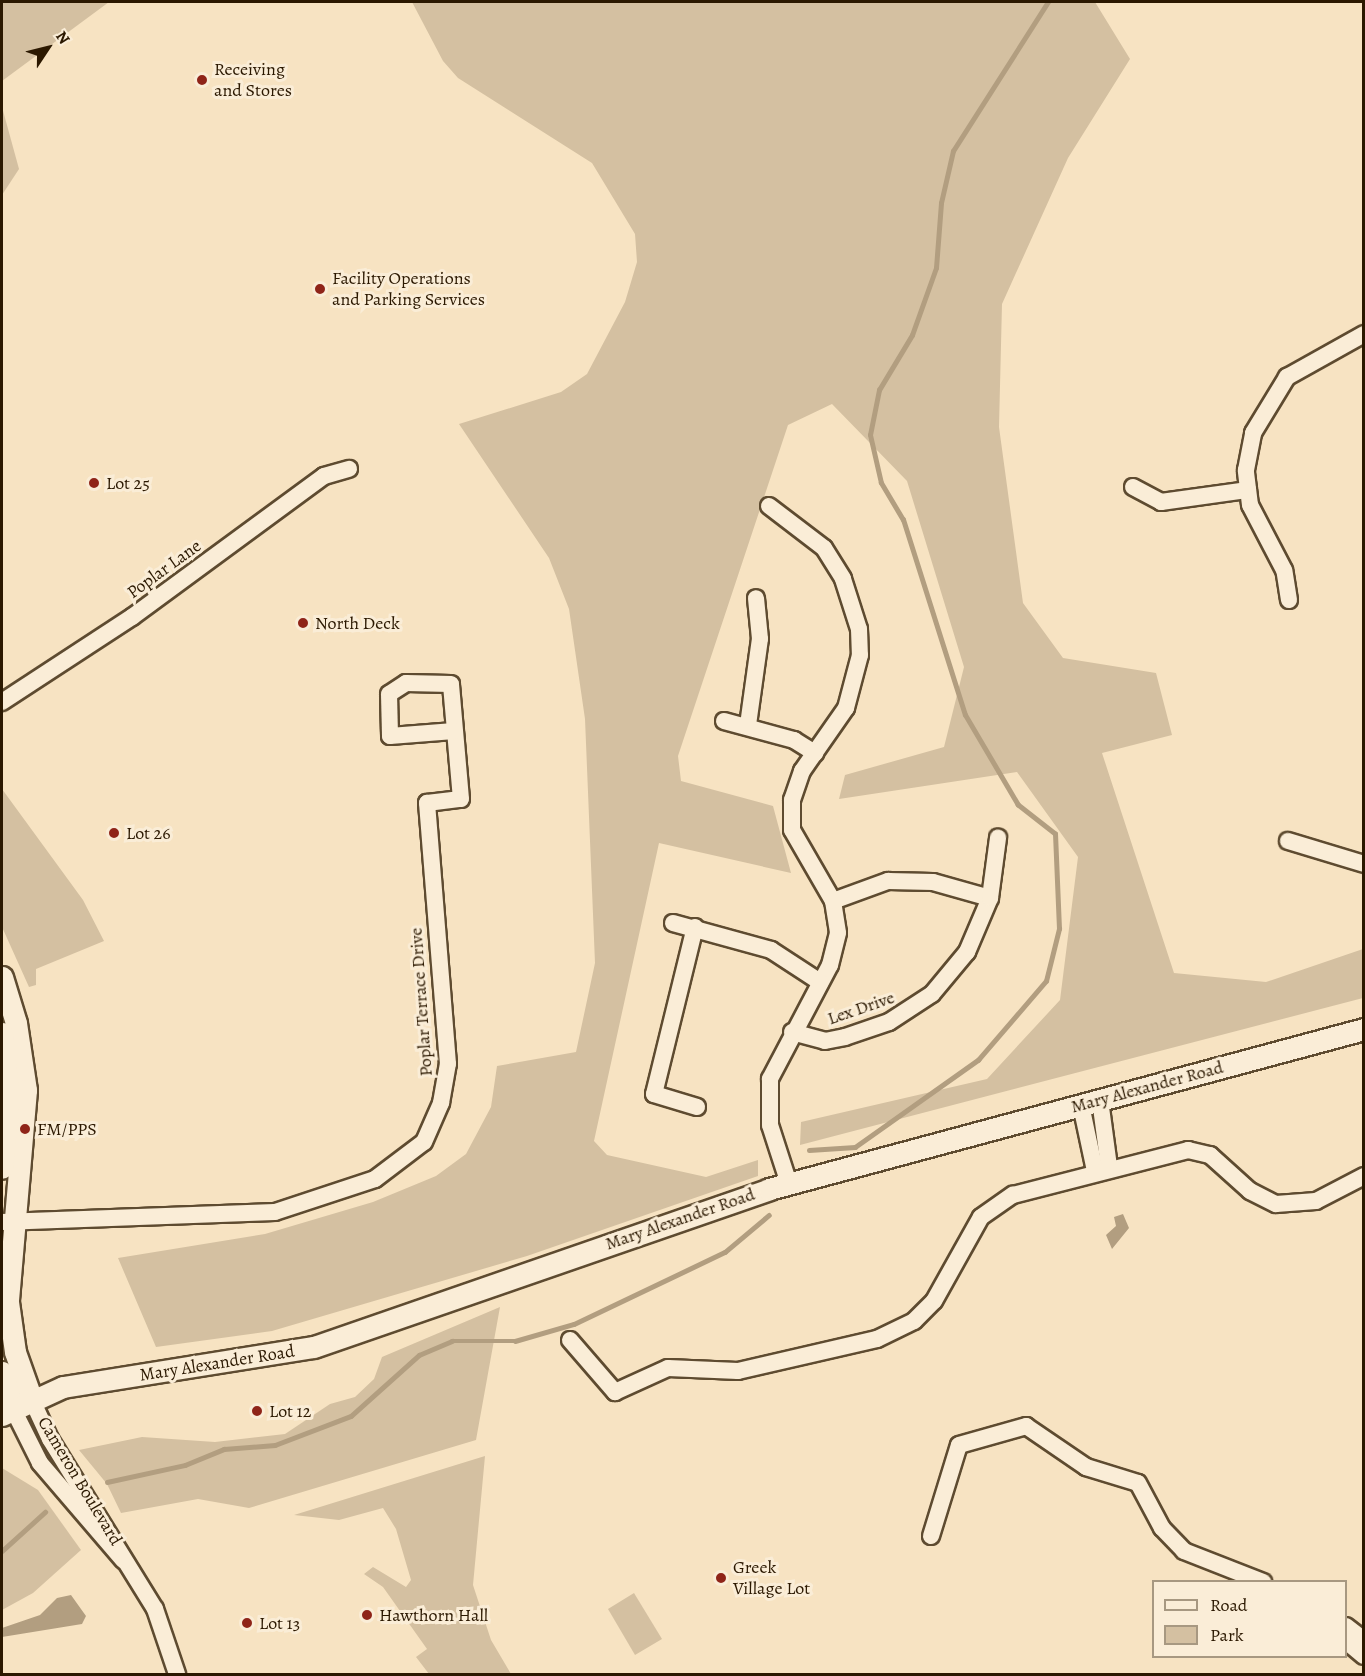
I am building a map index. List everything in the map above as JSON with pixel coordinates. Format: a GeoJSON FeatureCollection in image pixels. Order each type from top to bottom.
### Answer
{"type":"FeatureCollection","features":[{"type":"Feature","properties":{"kind":"street"},"geometry":{"type":"LineString","coordinates":[[1289,600],[1284,570],[1258,526],[1248,490],[1252,434],[1279,385],[1315,357],[1364,334]]}},
{"type":"Feature","properties":{"kind":"street","name":"Poplar Lane"},"geometry":{"type":"LineString","coordinates":[[2,702],[132,617],[324,476],[349,469]]}},
{"type":"Feature","properties":{"kind":"street"},"geometry":{"type":"LineString","coordinates":[[1133,487],[1161,502],[1248,490]]}},
{"type":"Feature","properties":{"kind":"street","name":"Lex Drive"},"geometry":{"type":"LineString","coordinates":[[769,506],[824,549],[843,579],[859,629],[852,694],[795,788],[790,818],[795,839],[833,901],[837,944],[820,982],[775,1061],[768,1097],[774,1143],[789,1184]]}},
{"type":"Feature","properties":{"kind":"street"},"geometry":{"type":"LineString","coordinates":[[748,725],[760,639],[756,598]]}},
{"type":"Feature","properties":{"kind":"street","name":"Poplar Terrace Drive"},"geometry":{"type":"LineString","coordinates":[[7,1222],[289,1210],[375,1179],[424,1142],[441,1103],[448,1064],[427,803],[461,799],[451,684],[406,683],[389,694],[390,736],[454,731]]}},
{"type":"Feature","properties":{"kind":"street"},"geometry":{"type":"LineString","coordinates":[[724,721],[748,725],[816,753]]}},
{"type":"Feature","properties":{"kind":"street","name":"Lex Drive"},"geometry":{"type":"LineString","coordinates":[[792,1032],[825,1041],[845,1037],[912,1010],[953,974],[990,898],[998,838]]}},
{"type":"Feature","properties":{"kind":"street"},"geometry":{"type":"LineString","coordinates":[[1288,841],[1364,864]]}},
{"type":"Feature","properties":{"kind":"street"},"geometry":{"type":"LineString","coordinates":[[833,901],[874,884],[907,880],[990,898]]}},
{"type":"Feature","properties":{"kind":"street"},"geometry":{"type":"LineString","coordinates":[[673,923],[695,927],[771,950],[820,982]]}},
{"type":"Feature","properties":{"kind":"street"},"geometry":{"type":"LineString","coordinates":[[695,927],[654,1094],[697,1107]]}},
{"type":"Feature","properties":{"kind":"street","name":"Cameron Boulevard"},"geometry":{"type":"LineString","coordinates":[[2,977],[16,1023],[26,1090],[7,1222],[16,1408]]}},
{"type":"Feature","properties":{"kind":"street","name":"Mary Alexander Road"},"geometry":{"type":"LineString","coordinates":[[16,1408],[63,1387],[314,1347],[789,1184],[1364,1029]]}},
{"type":"Feature","properties":{"kind":"street"},"geometry":{"type":"LineString","coordinates":[[2,1034],[9,1098],[2,1168]]}},
{"type":"Feature","properties":{"kind":"street"},"geometry":{"type":"LineString","coordinates":[[1090,1102],[1102,1169]]}},
{"type":"Feature","properties":{"kind":"street"},"geometry":{"type":"LineString","coordinates":[[570,1340],[615,1392],[662,1369],[730,1373],[877,1338],[928,1309],[992,1206],[1102,1169],[1196,1150],[1219,1161],[1254,1194],[1289,1205],[1322,1199],[1364,1176]]}},
{"type":"Feature","properties":{"kind":"street","name":"Cameron Boulevard"},"geometry":{"type":"LineString","coordinates":[[2,1372],[40,1463],[93,1530],[126,1562],[163,1625],[177,1674]]}},
{"type":"Feature","properties":{"kind":"street"},"geometry":{"type":"LineString","coordinates":[[931,1536],[959,1444],[1026,1426],[1086,1467],[1138,1483],[1162,1528],[1184,1551],[1260,1580]]}},
{"type":"Feature","properties":{"kind":"street"},"geometry":{"type":"LineString","coordinates":[[1347,1627],[1364,1640]]}},
{"type":"Feature","properties":{"kind":"street"},"geometry":{"type":"LineString","coordinates":[[1347,1642],[1364,1656]]}},
{"type":"Feature","properties":{"kind":"green space"},"geometry":{"type":"Polygon","coordinates":[[[2,2],[109,2],[2,81],[2,2]]]}},
{"type":"Feature","properties":{"kind":"green space"},"geometry":{"type":"Polygon","coordinates":[[[412,2],[1095,2],[1130,59],[1068,158],[1002,304],[999,427],[1023,603],[1063,658],[1156,673],[1172,735],[1102,753],[1174,973],[1266,982],[1363,949],[1363,998],[800,1145],[801,1122],[987,1079],[1060,1000],[1078,857],[1017,772],[839,799],[845,775],[944,747],[964,667],[907,481],[832,404],[788,425],[678,756],[681,781],[773,806],[791,873],[659,843],[594,1141],[607,1155],[706,1177],[758,1160],[758,1176],[527,1256],[272,1331],[156,1347],[118,1258],[265,1234],[373,1202],[436,1176],[466,1154],[491,1107],[497,1066],[576,1052],[595,963],[585,719],[569,609],[549,558],[459,424],[561,392],[587,374],[625,302],[637,262],[635,234],[592,163],[458,78],[443,61],[412,2]]]}},
{"type":"Feature","properties":{"kind":"green space"},"geometry":{"type":"Polygon","coordinates":[[[2,107],[19,169],[2,195],[2,107]]]}},
{"type":"Feature","properties":{"kind":"green space"},"geometry":{"type":"Polygon","coordinates":[[[2,789],[83,900],[104,941],[36,969],[36,985],[29,987],[2,927],[2,789]]]}},
{"type":"Feature","properties":{"kind":"green space"},"geometry":{"type":"Polygon","coordinates":[[[500,1307],[476,1440],[249,1508],[198,1499],[121,1513],[107,1484],[79,1450],[142,1437],[215,1442],[285,1434],[330,1404],[355,1397],[374,1379],[382,1357],[500,1307]]]}},
{"type":"Feature","properties":{"kind":"green space"},"geometry":{"type":"Polygon","coordinates":[[[485,1456],[473,1585],[491,1640],[511,1674],[429,1674],[416,1657],[427,1649],[383,1587],[364,1574],[373,1567],[406,1587],[411,1580],[396,1529],[383,1508],[339,1520],[294,1515],[485,1456]]]}},
{"type":"Feature","properties":{"kind":"green space"},"geometry":{"type":"Polygon","coordinates":[[[2,1468],[38,1490],[81,1550],[33,1593],[2,1610],[2,1468]]]}},
{"type":"Feature","properties":{"kind":"green space"},"geometry":{"type":"Polygon","coordinates":[[[634,1593],[662,1639],[635,1655],[608,1609],[634,1593]]]}},
{"type":"Feature","properties":{"kind":"shaded area"},"geometry":{"type":"Polygon","coordinates":[[[1123,1214],[1129,1228],[1112,1249],[1106,1235],[1116,1226],[1114,1217],[1123,1214]]]}},
{"type":"Feature","properties":{"kind":"shaded area"},"geometry":{"type":"Polygon","coordinates":[[[71,1595],[86,1616],[82,1624],[2,1637],[2,1628],[40,1615],[57,1598],[71,1595]]]}},
{"type":"Feature","properties":{"kind":"waterway"},"geometry":{"type":"LineString","coordinates":[[809,1150],[855,1147],[978,1060],[1046,981],[1059,929],[1055,834],[1018,805],[965,715],[903,520],[881,483],[870,435],[879,390],[912,335],[936,268],[941,203],[953,151],[1048,2]]}},
{"type":"Feature","properties":{"kind":"waterway"},"geometry":{"type":"LineString","coordinates":[[107,1482],[185,1465],[224,1449],[275,1445],[351,1416],[419,1355],[452,1341],[515,1341],[574,1324],[725,1252],[769,1215]]}},
{"type":"Feature","properties":{"kind":"waterway"},"geometry":{"type":"LineString","coordinates":[[2,1551],[45,1512]]}},
{"type":"Feature","properties":{"kind":"place","name":"Receiving and Stores"},"geometry":{"type":"Point","coordinates":[202,80]}},
{"type":"Feature","properties":{"kind":"place","name":"Facility Operations and Parking Services"},"geometry":{"type":"Point","coordinates":[320,289]}},
{"type":"Feature","properties":{"kind":"place","name":"Lot 25"},"geometry":{"type":"Point","coordinates":[94,483]}},
{"type":"Feature","properties":{"kind":"place","name":"North Deck"},"geometry":{"type":"Point","coordinates":[303,623]}},
{"type":"Feature","properties":{"kind":"place","name":"Lot 26"},"geometry":{"type":"Point","coordinates":[114,833]}},
{"type":"Feature","properties":{"kind":"place","name":"FM/PPS"},"geometry":{"type":"Point","coordinates":[25,1129]}},
{"type":"Feature","properties":{"kind":"place","name":"Lot 12"},"geometry":{"type":"Point","coordinates":[257,1411]}},
{"type":"Feature","properties":{"kind":"place","name":"Greek Village Lot"},"geometry":{"type":"Point","coordinates":[721,1578]}},
{"type":"Feature","properties":{"kind":"place","name":"Hawthorn Hall"},"geometry":{"type":"Point","coordinates":[367,1615]}},
{"type":"Feature","properties":{"kind":"place","name":"Lot 13"},"geometry":{"type":"Point","coordinates":[247,1623]}}]}
